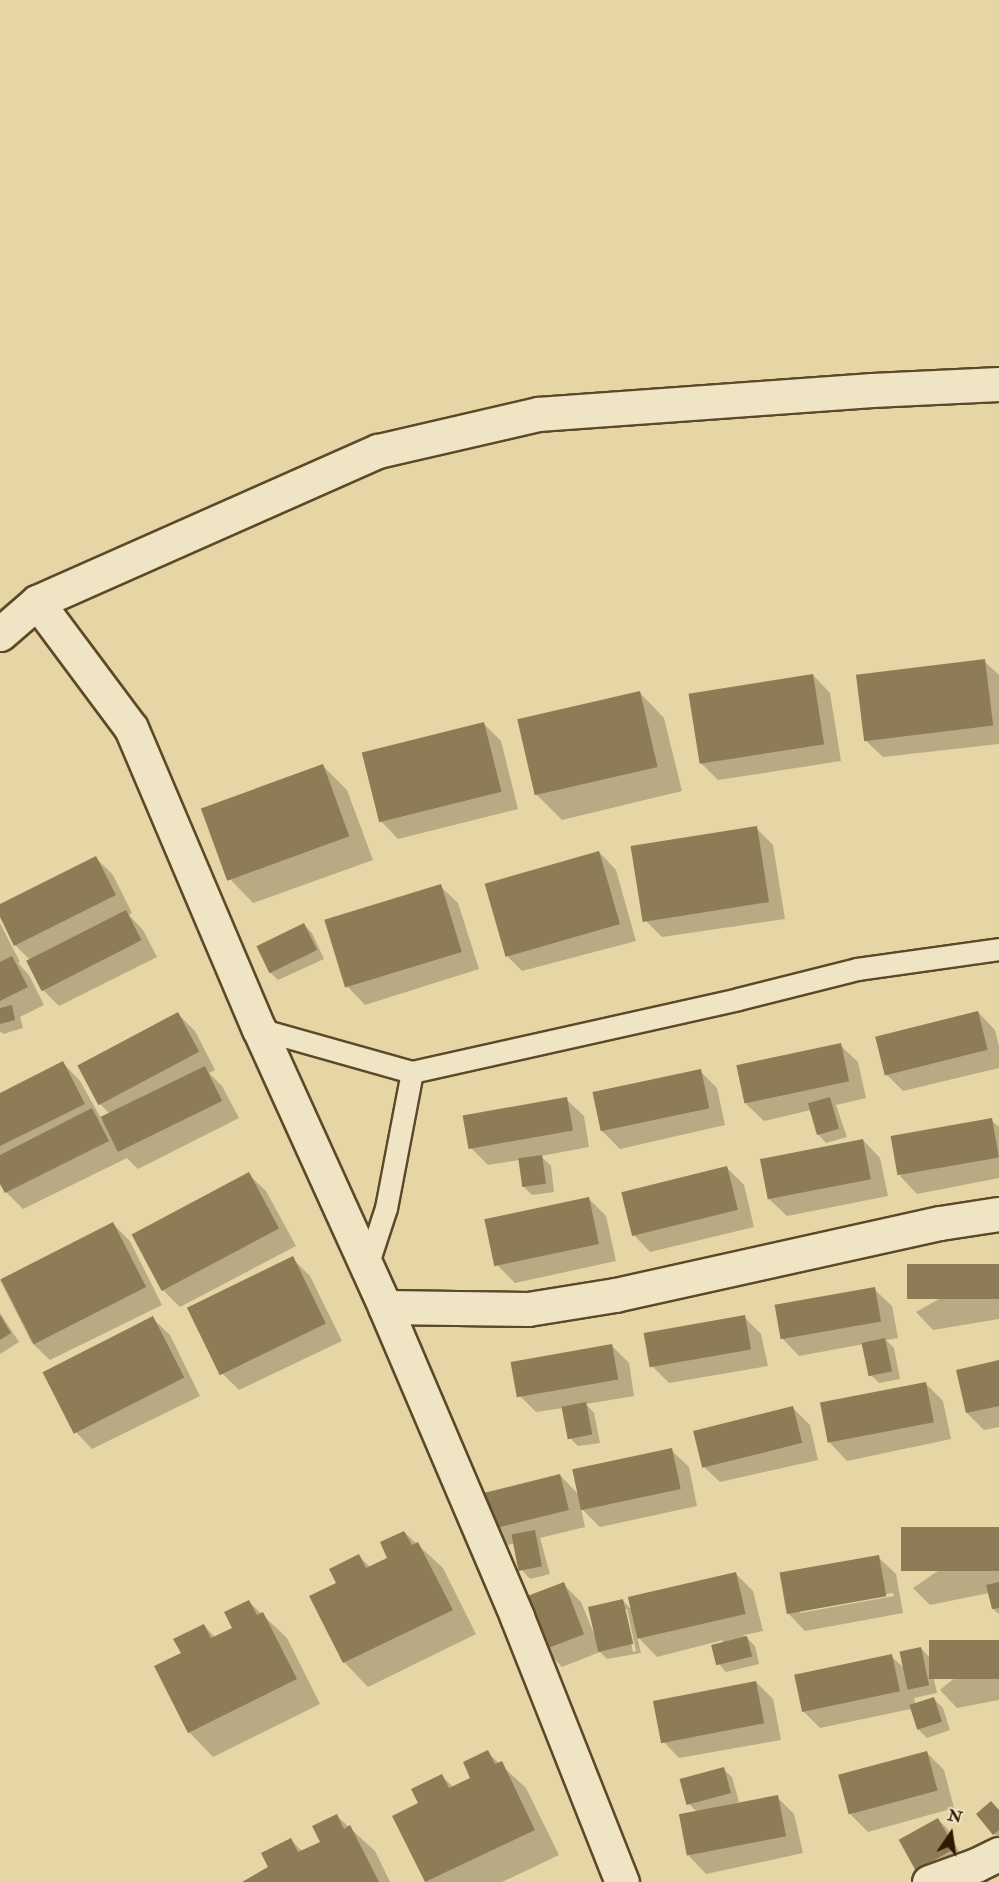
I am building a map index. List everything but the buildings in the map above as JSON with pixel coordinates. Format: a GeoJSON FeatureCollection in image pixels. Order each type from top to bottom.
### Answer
{"type":"FeatureCollection","features":[{"type":"Feature","properties":{"kind":"street"},"geometry":{"type":"LineString","coordinates":[[0,634],[37,602],[378,451],[527,416],[872,390],[999,384]]}},
{"type":"Feature","properties":{"kind":"street"},"geometry":{"type":"LineString","coordinates":[[37,602],[131,728],[259,1029],[385,1307],[517,1617],[622,1882]]}},
{"type":"Feature","properties":{"kind":"street"},"geometry":{"type":"LineString","coordinates":[[385,1307],[528,1309],[615,1294],[940,1223],[999,1214]]}},
{"type":"Feature","properties":{"kind":"street"},"geometry":{"type":"LineString","coordinates":[[929,1882],[999,1854]]}},
{"type":"Feature","properties":{"kind":"lane"},"geometry":{"type":"LineString","coordinates":[[259,1029],[412,1072],[726,1002],[857,969],[999,949]]}},
{"type":"Feature","properties":{"kind":"lane"},"geometry":{"type":"LineString","coordinates":[[367,1266],[386,1208],[412,1072]]}}]}
